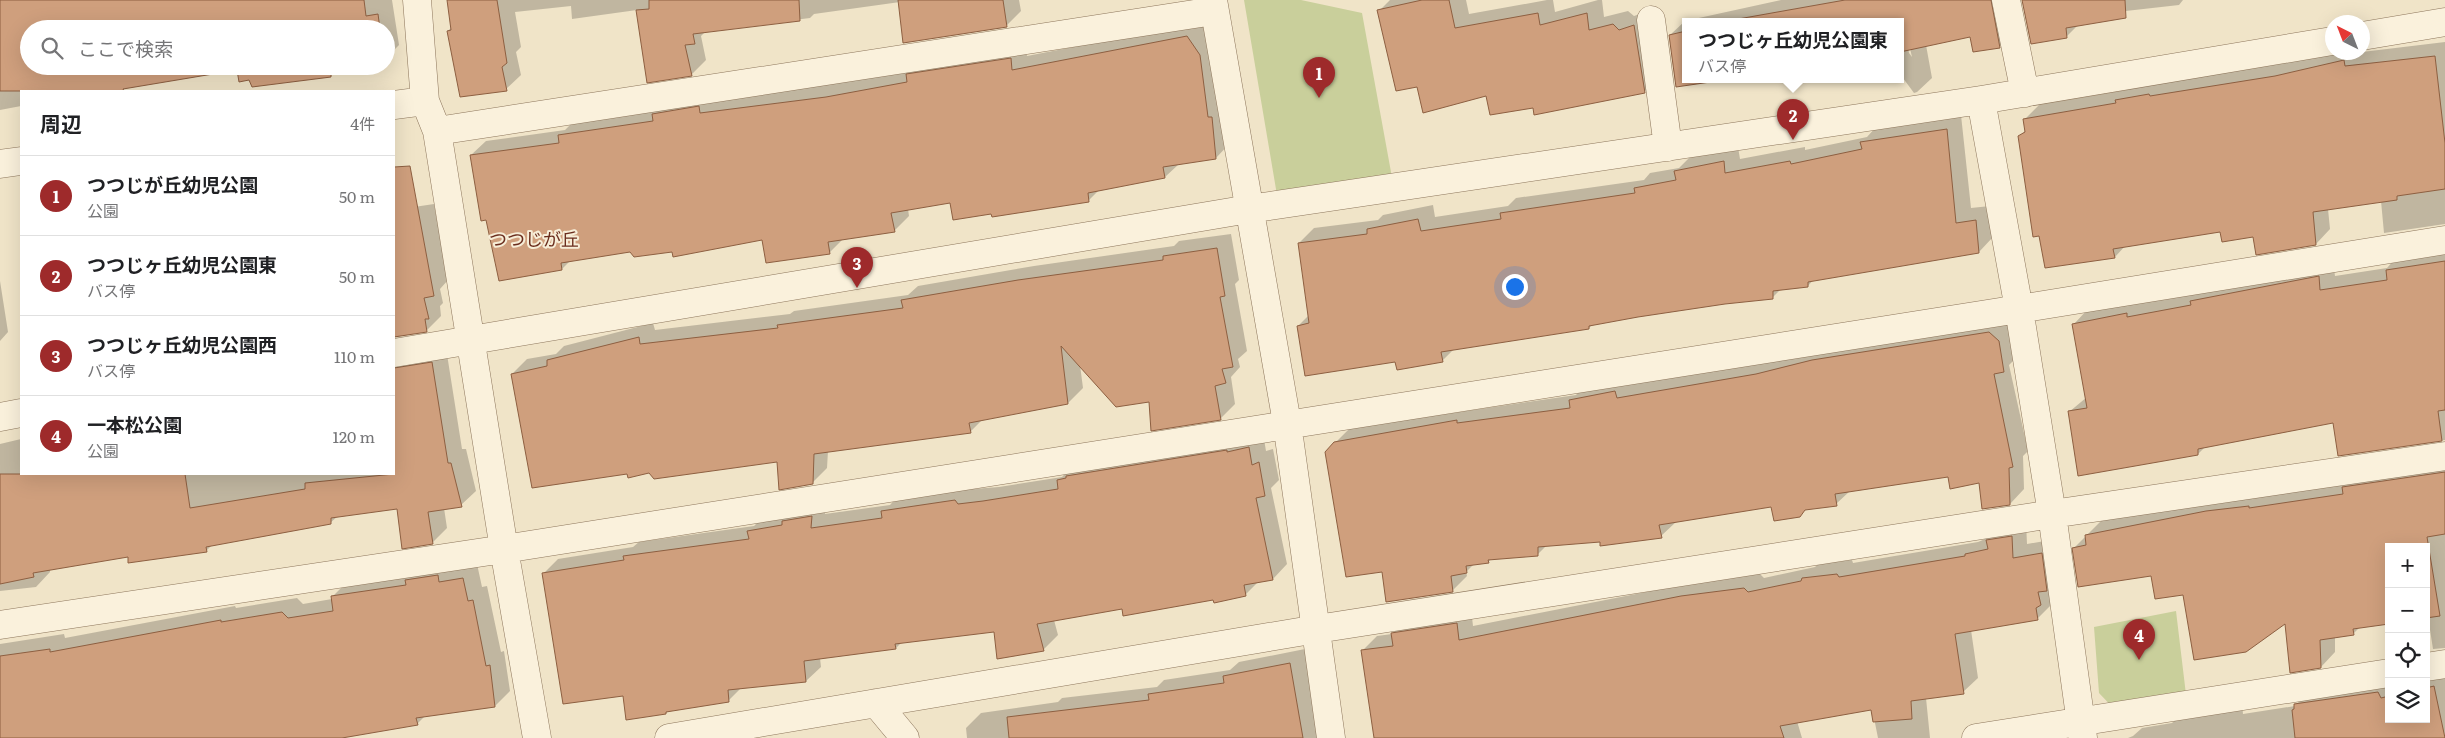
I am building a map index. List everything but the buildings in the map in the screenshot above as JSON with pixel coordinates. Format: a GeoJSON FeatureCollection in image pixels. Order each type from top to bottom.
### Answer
{"type":"FeatureCollection","features":[{"type":"Feature","properties":{"kind":"street"},"geometry":{"type":"LineString","coordinates":[[417,0],[425,101],[437,131],[504,549],[537,738]]}},
{"type":"Feature","properties":{"kind":"street"},"geometry":{"type":"LineString","coordinates":[[2006,0],[2025,92]]}},
{"type":"Feature","properties":{"kind":"street"},"geometry":{"type":"LineString","coordinates":[[437,131],[1213,6],[1287,423],[1331,738]]}},
{"type":"Feature","properties":{"kind":"street"},"geometry":{"type":"LineString","coordinates":[[1651,20],[1668,146]]}},
{"type":"Feature","properties":{"kind":"street"},"geometry":{"type":"LineString","coordinates":[[2370,35],[2445,22]]}},
{"type":"Feature","properties":{"kind":"street"},"geometry":{"type":"LineString","coordinates":[[395,353],[1249,209],[1981,100],[2325,42]]}},
{"type":"Feature","properties":{"kind":"street"},"geometry":{"type":"LineString","coordinates":[[1981,100],[2019,309],[2052,514],[2082,730]]}},
{"type":"Feature","properties":{"kind":"street"},"geometry":{"type":"LineString","coordinates":[[395,105],[425,101]]}},
{"type":"Feature","properties":{"kind":"street"},"geometry":{"type":"LineString","coordinates":[[0,164],[20,161]]}},
{"type":"Feature","properties":{"kind":"street"},"geometry":{"type":"LineString","coordinates":[[0,625],[504,549],[2445,240]]}},
{"type":"Feature","properties":{"kind":"street"},"geometry":{"type":"LineString","coordinates":[[0,417],[20,413]]}},
{"type":"Feature","properties":{"kind":"street"},"geometry":{"type":"LineString","coordinates":[[669,738],[1317,629],[2052,514],[2445,456]]}},
{"type":"Feature","properties":{"kind":"street"},"geometry":{"type":"LineString","coordinates":[[2430,666],[2445,664]]}},
{"type":"Feature","properties":{"kind":"street"},"geometry":{"type":"LineString","coordinates":[[1976,738],[2082,730],[2385,674]]}},
{"type":"Feature","properties":{"kind":"street"},"geometry":{"type":"LineString","coordinates":[[876,703],[905,738]]}},
{"type":"Feature","properties":{"kind":"green space"},"geometry":{"type":"Polygon","coordinates":[[[1244,0],[1301,0],[1362,13],[1393,183],[1278,201],[1244,0]]]}},
{"type":"Feature","properties":{"kind":"green space"},"geometry":{"type":"Polygon","coordinates":[[[2176,611],[2187,703],[2119,714],[2099,693],[2094,627],[2176,611]]]}},
{"type":"Feature","properties":{"kind":"place","name":"つつじが丘幼児公園"},"geometry":{"type":"Point","coordinates":[1319,98]}},
{"type":"Feature","properties":{"kind":"place","name":"つつじヶ丘幼児公園東"},"geometry":{"type":"Point","coordinates":[1793,140]}},
{"type":"Feature","properties":{"kind":"place","name":"つつじヶ丘幼児公園西"},"geometry":{"type":"Point","coordinates":[857,288]}},
{"type":"Feature","properties":{"kind":"place","name":"一本松公園"},"geometry":{"type":"Point","coordinates":[2139,660]}},
{"type":"Feature","properties":{"kind":"district","name":"つつじが丘"},"geometry":{"type":"Point","coordinates":[534,238]}}]}
